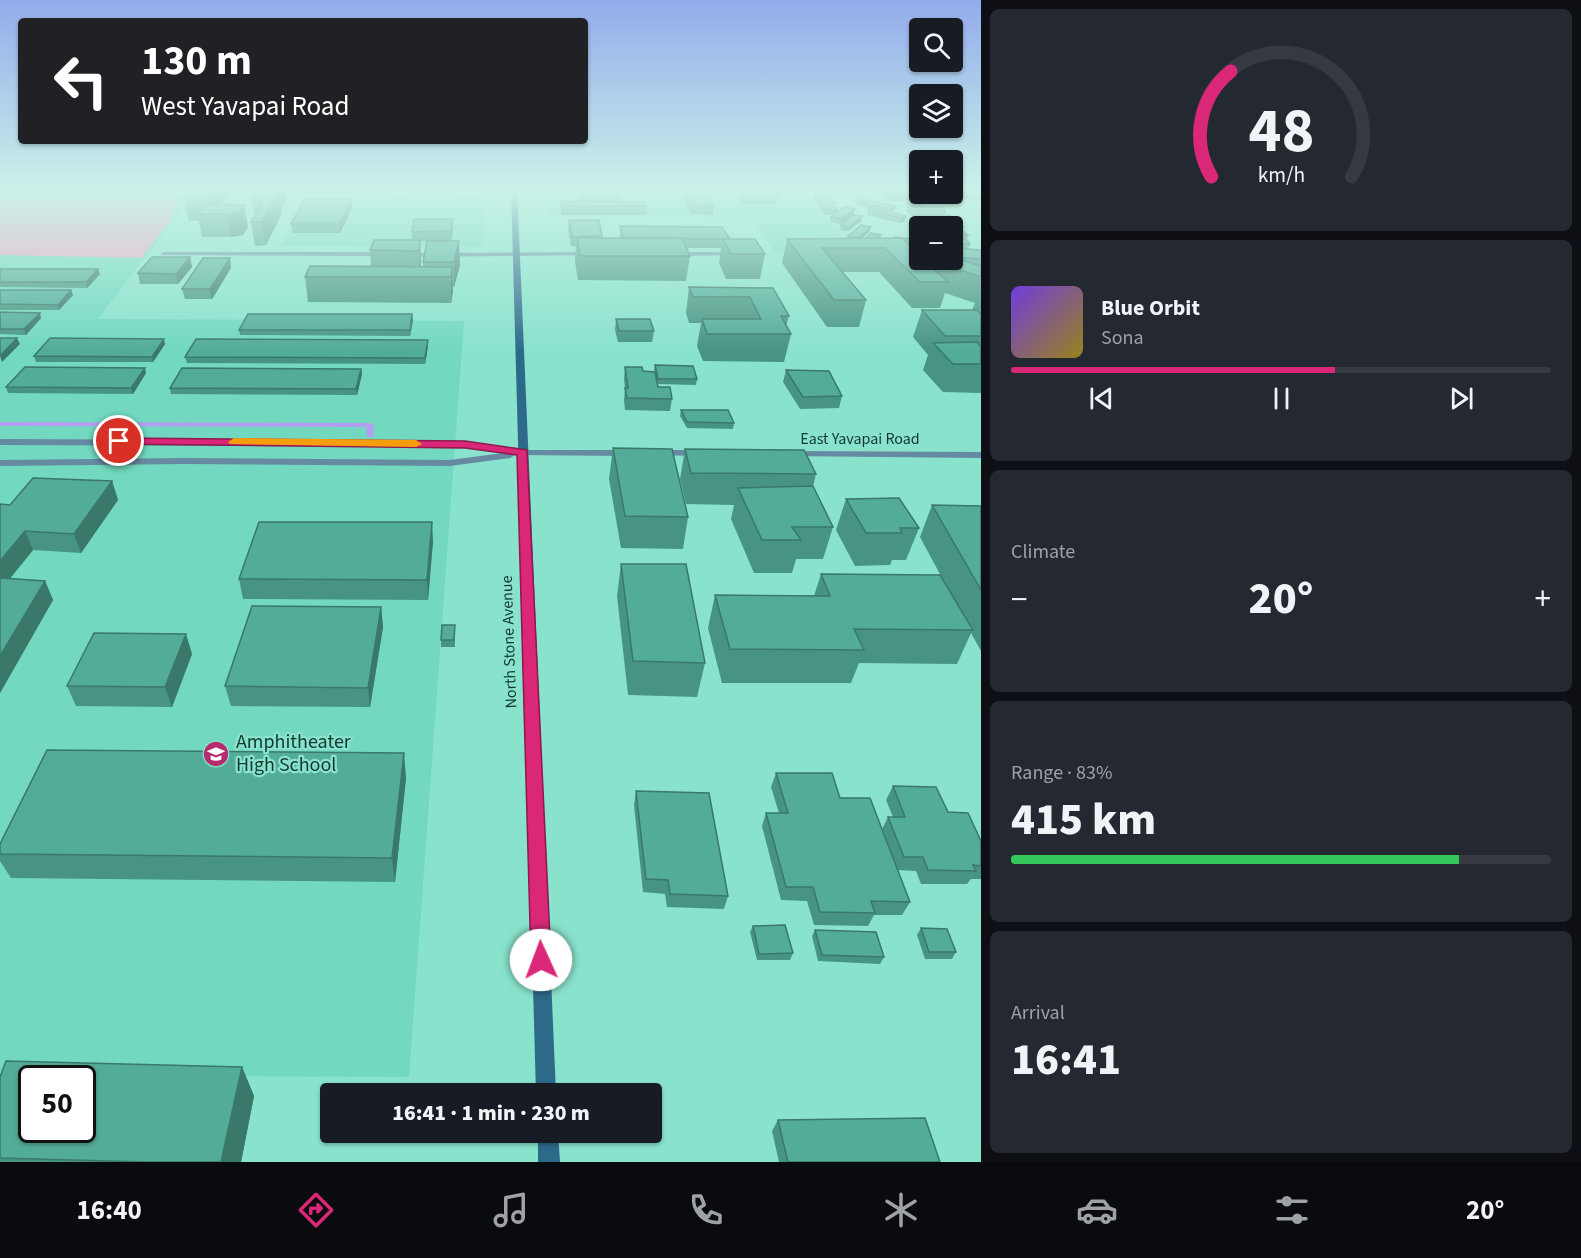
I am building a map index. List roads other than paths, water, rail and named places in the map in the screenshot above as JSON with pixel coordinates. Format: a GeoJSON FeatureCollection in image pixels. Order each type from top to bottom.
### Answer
{"type":"FeatureCollection","features":[{"type":"Feature","properties":{"kind":"main road","name":"North Stone Avenue"},"geometry":{"type":"LineString","coordinates":[[516,242],[546,1083]]}},
{"type":"Feature","properties":{"kind":"main road"},"geometry":{"type":"LineString","coordinates":[[548,1143],[549,1162]]}},
{"type":"Feature","properties":{"kind":"street"},"geometry":{"type":"LineString","coordinates":[[164,254],[388,255]]}},
{"type":"Feature","properties":{"kind":"street"},"geometry":{"type":"LineString","coordinates":[[400,255],[597,254]]}},
{"type":"Feature","properties":{"kind":"street"},"geometry":{"type":"LineString","coordinates":[[668,254],[739,254]]}},
{"type":"Feature","properties":{"kind":"street"},"geometry":{"type":"LineString","coordinates":[[0,442],[465,444],[523,453]]}},
{"type":"Feature","properties":{"kind":"street"},"geometry":{"type":"LineString","coordinates":[[0,463],[197,461],[450,463],[523,453],[634,453]]}},
{"type":"Feature","properties":{"kind":"street"},"geometry":{"type":"LineString","coordinates":[[646,453],[706,453]]}},
{"type":"Feature","properties":{"kind":"street","name":"East Yavapai Road"},"geometry":{"type":"LineString","coordinates":[[778,454],[981,454]]}},
{"type":"Feature","properties":{"kind":"waterway"},"geometry":{"type":"LineString","coordinates":[[0,424],[370,425],[370,435]]}},
{"type":"Feature","properties":{"kind":"place","name":"Amphitheater High School"},"geometry":{"type":"Point","coordinates":[216,754]}}]}
